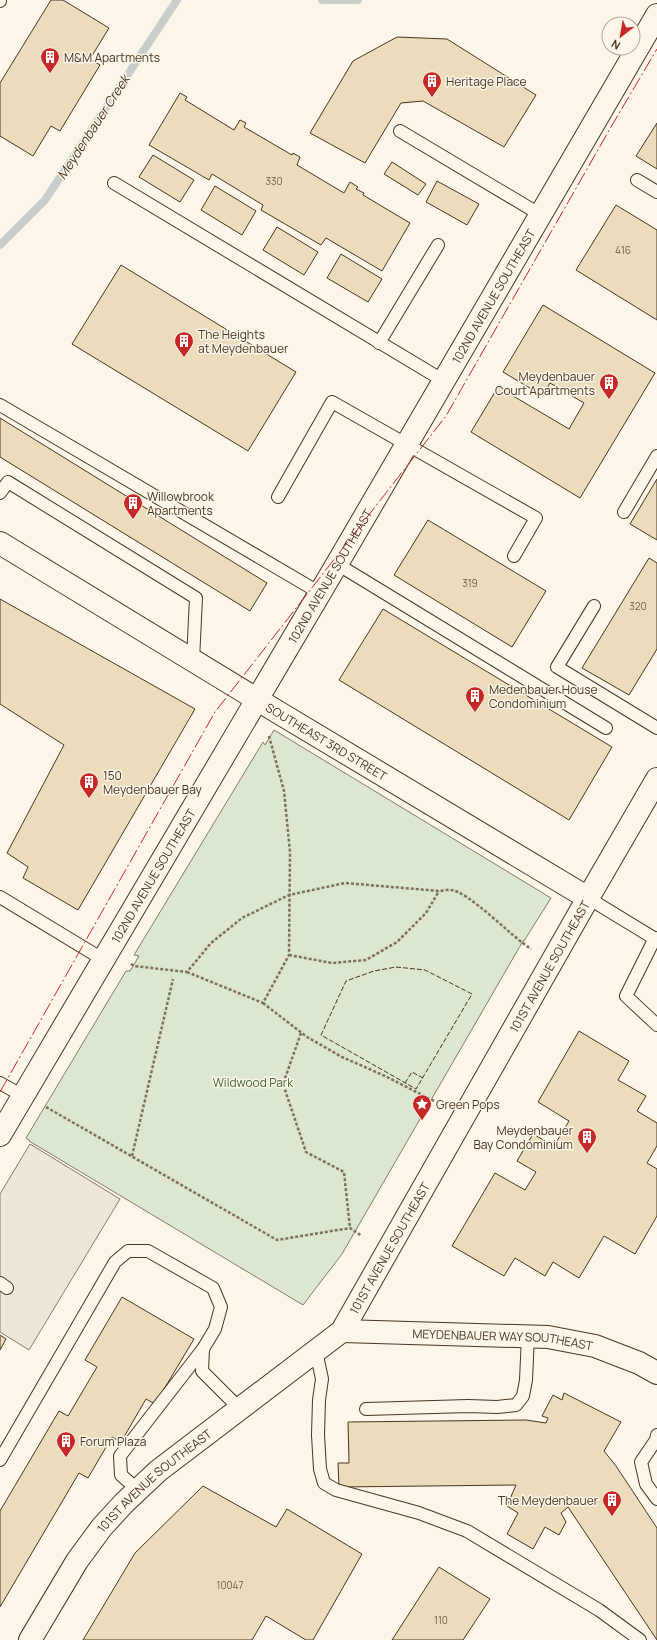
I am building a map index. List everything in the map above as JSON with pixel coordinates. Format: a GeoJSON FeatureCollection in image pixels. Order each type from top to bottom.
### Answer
{"type":"FeatureCollection","features":[{"type":"Feature","properties":{"kind":"street","name":"102ND AVENUE SOUTHEAST"},"geometry":{"type":"LineString","coordinates":[[0,1135],[32,1100],[114,960],[258,699],[657,15]]}},
{"type":"Feature","properties":{"kind":"street","name":"SOUTHEAST 3RD STREET"},"geometry":{"type":"LineString","coordinates":[[2,548],[193,660],[588,898]]}},
{"type":"Feature","properties":{"kind":"street","name":"101ST AVENUE SOUTHEAST"},"geometry":{"type":"LineString","coordinates":[[30,1640],[77,1561],[102,1527],[138,1490],[158,1471],[342,1330],[588,898],[657,780]]}},
{"type":"Feature","properties":{"kind":"street","name":"MEYDENBAUER WAY SOUTHEAST"},"geometry":{"type":"LineString","coordinates":[[342,1330],[548,1337],[595,1346],[639,1363],[657,1373]]}},
{"type":"Feature","properties":{"kind":"lane"},"geometry":{"type":"LineString","coordinates":[[400,131],[541,215]]}},
{"type":"Feature","properties":{"kind":"lane"},"geometry":{"type":"LineString","coordinates":[[637,180],[657,192]]}},
{"type":"Feature","properties":{"kind":"lane"},"geometry":{"type":"LineString","coordinates":[[114,184],[444,382]]}},
{"type":"Feature","properties":{"kind":"lane"},"geometry":{"type":"LineString","coordinates":[[379,343],[438,245]]}},
{"type":"Feature","properties":{"kind":"lane"},"geometry":{"type":"LineString","coordinates":[[278,497],[332,402],[536,518],[514,556]]}},
{"type":"Feature","properties":{"kind":"lane"},"geometry":{"type":"LineString","coordinates":[[0,404],[320,593]]}},
{"type":"Feature","properties":{"kind":"lane"},"geometry":{"type":"LineString","coordinates":[[624,512],[657,456]]}},
{"type":"Feature","properties":{"kind":"lane"},"geometry":{"type":"LineString","coordinates":[[0,493],[8,482],[196,598],[193,660]]}},
{"type":"Feature","properties":{"kind":"lane"},"geometry":{"type":"LineString","coordinates":[[338,564],[606,728]]}},
{"type":"Feature","properties":{"kind":"lane"},"geometry":{"type":"LineString","coordinates":[[594,606],[557,667],[657,728]]}},
{"type":"Feature","properties":{"kind":"lane"},"geometry":{"type":"LineString","coordinates":[[0,897],[114,960]]}},
{"type":"Feature","properties":{"kind":"lane","name":"SOUTHEAST 3RD STREET"},"geometry":{"type":"LineString","coordinates":[[588,898],[656,939],[626,996],[657,1025]]}},
{"type":"Feature","properties":{"kind":"lane"},"geometry":{"type":"LineString","coordinates":[[0,1082],[32,1100]]}},
{"type":"Feature","properties":{"kind":"lane"},"geometry":{"type":"LineString","coordinates":[[0,1460],[115,1262],[128,1251],[148,1252],[213,1288],[221,1307],[215,1329],[203,1349],[120,1456],[121,1474],[138,1490]]}},
{"type":"Feature","properties":{"kind":"lane"},"geometry":{"type":"LineString","coordinates":[[366,1409],[468,1406],[497,1407],[516,1405],[523,1396],[526,1380],[528,1336]]}},
{"type":"Feature","properties":{"kind":"lane"},"geometry":{"type":"LineString","coordinates":[[203,1349],[202,1371],[240,1409]]}},
{"type":"Feature","properties":{"kind":"lane"},"geometry":{"type":"LineString","coordinates":[[316,1351],[322,1379],[319,1400],[318,1435],[320,1469],[324,1483],[336,1490],[419,1513],[467,1531],[598,1610],[640,1640]]}},
{"type":"Feature","properties":{"kind":"lane"},"geometry":{"type":"LineString","coordinates":[[657,1435],[656,1440],[641,1462],[646,1484],[657,1499]]}},
{"type":"Feature","properties":{"kind":"path"},"geometry":{"type":"LineString","coordinates":[[263,1003],[289,955],[290,852],[284,791],[268,734]]}},
{"type":"Feature","properties":{"kind":"path"},"geometry":{"type":"LineString","coordinates":[[187,972],[212,943],[242,918],[289,895],[345,883],[439,891],[452,889],[466,895],[520,942],[552,961]]}},
{"type":"Feature","properties":{"kind":"path"},"geometry":{"type":"LineString","coordinates":[[289,955],[332,963],[366,960],[397,942],[426,913],[439,891]]}},
{"type":"Feature","properties":{"kind":"path"},"geometry":{"type":"LineString","coordinates":[[114,960],[134,966],[187,972],[263,1003],[301,1033],[342,1057],[428,1096],[464,1117]]}},
{"type":"Feature","properties":{"kind":"path"},"geometry":{"type":"LineString","coordinates":[[132,1156],[173,979]]}},
{"type":"Feature","properties":{"kind":"path"},"geometry":{"type":"LineString","coordinates":[[301,1033],[283,1084],[306,1152],[344,1172],[350,1228]]}},
{"type":"Feature","properties":{"kind":"path"},"geometry":{"type":"LineString","coordinates":[[32,1100],[277,1240],[350,1228],[362,1236]]}},
{"type":"Feature","properties":{"kind":"green space","name":"Wildwood Park"},"geometry":{"type":"Polygon","coordinates":[[[274,730],[551,898],[523,941],[342,1254],[303,1305],[26,1138],[126,971],[130,971],[139,956],[134,955],[263,742],[265,745],[274,730]]]}},
{"type":"Feature","properties":{"kind":"shaded area"},"geometry":{"type":"Polygon","coordinates":[[[30,1144],[120,1199],[29,1350],[0,1332],[0,1194],[30,1144]]]}},
{"type":"Feature","properties":{"kind":"building","name":"M&M Apartments"},"geometry":{"type":"Polygon","coordinates":[[[51,0],[63,0],[109,28],[90,59],[100,65],[60,131],[51,126],[33,156],[0,136],[0,83],[51,0]]]}},
{"type":"Feature","properties":{"kind":"building","name":"Heritage Place"},"geometry":{"type":"Polygon","coordinates":[[[397,37],[447,39],[536,95],[504,147],[423,101],[401,103],[365,163],[310,133],[353,61],[397,37]]]}},
{"type":"Feature","properties":{"kind":"building"},"geometry":{"type":"Polygon","coordinates":[[[180,93],[187,97],[185,100],[234,130],[240,120],[246,123],[244,127],[292,155],[293,153],[300,157],[297,165],[344,193],[350,182],[358,187],[356,189],[364,193],[363,195],[410,223],[382,271],[326,238],[321,245],[261,210],[263,205],[212,174],[209,180],[149,145],[180,93]]]}},
{"type":"Feature","properties":{"kind":"building"},"geometry":{"type":"Polygon","coordinates":[[[657,123],[657,169],[636,156],[657,123]]]}},
{"type":"Feature","properties":{"kind":"building"},"geometry":{"type":"Polygon","coordinates":[[[153,155],[194,180],[180,202],[139,177],[153,155]]]}},
{"type":"Feature","properties":{"kind":"building"},"geometry":{"type":"Polygon","coordinates":[[[392,162],[426,184],[418,195],[384,174],[392,162]]]}},
{"type":"Feature","properties":{"kind":"building"},"geometry":{"type":"Polygon","coordinates":[[[437,181],[479,204],[467,225],[426,202],[437,181]]]}},
{"type":"Feature","properties":{"kind":"building"},"geometry":{"type":"Polygon","coordinates":[[[215,186],[256,211],[242,235],[201,210],[215,186]]]}},
{"type":"Feature","properties":{"kind":"building"},"geometry":{"type":"Polygon","coordinates":[[[616,205],[657,230],[657,320],[576,270],[616,205]]]}},
{"type":"Feature","properties":{"kind":"building"},"geometry":{"type":"Polygon","coordinates":[[[277,227],[318,252],[304,275],[263,250],[277,227]]]}},
{"type":"Feature","properties":{"kind":"building"},"geometry":{"type":"Polygon","coordinates":[[[341,254],[382,279],[368,302],[327,278],[341,254]]]}},
{"type":"Feature","properties":{"kind":"building","name":"The Heights at Meydenbauer"},"geometry":{"type":"Polygon","coordinates":[[[121,265],[296,372],[248,451],[72,344],[121,265]]]}},
{"type":"Feature","properties":{"kind":"building","name":"Meydenbauer Court Apartments"},"geometry":{"type":"Polygon","coordinates":[[[543,305],[655,373],[580,498],[471,432],[498,387],[569,429],[584,403],[550,383],[543,396],[503,372],[543,305]]]}},
{"type":"Feature","properties":{"kind":"building","name":"Willowbrook Apartments"},"geometry":{"type":"Polygon","coordinates":[[[0,418],[267,583],[250,611],[0,457],[0,418]]]}},
{"type":"Feature","properties":{"kind":"building"},"geometry":{"type":"Polygon","coordinates":[[[657,479],[657,540],[630,524],[657,479]]]}},
{"type":"Feature","properties":{"kind":"building"},"geometry":{"type":"Polygon","coordinates":[[[428,520],[546,591],[512,647],[394,575],[428,520]]]}},
{"type":"Feature","properties":{"kind":"building"},"geometry":{"type":"Polygon","coordinates":[[[649,558],[657,563],[657,649],[629,695],[582,668],[649,558]]]}},
{"type":"Feature","properties":{"kind":"building","name":"150 Meydenbauer Bay"},"geometry":{"type":"Polygon","coordinates":[[[0,599],[195,709],[78,910],[23,878],[28,867],[7,853],[64,745],[0,704],[0,599]]]}},
{"type":"Feature","properties":{"kind":"building","name":"Medenbauer House Condominium"},"geometry":{"type":"Polygon","coordinates":[[[383,609],[612,747],[569,820],[339,680],[383,609]]]}},
{"type":"Feature","properties":{"kind":"building","name":"Meydenbauer Bay Condominium"},"geometry":{"type":"Polygon","coordinates":[[[579,1031],[629,1061],[618,1080],[646,1096],[637,1111],[657,1123],[657,1146],[647,1163],[657,1169],[657,1216],[635,1254],[604,1236],[579,1278],[553,1262],[545,1276],[515,1258],[504,1276],[452,1246],[495,1173],[525,1190],[536,1172],[517,1161],[533,1134],[554,1146],[569,1121],[538,1102],[579,1031]]]}},
{"type":"Feature","properties":{"kind":"building","name":"Forum Plaza"},"geometry":{"type":"Polygon","coordinates":[[[122,1297],[194,1339],[155,1404],[146,1399],[121,1442],[112,1437],[88,1478],[79,1473],[0,1607],[0,1511],[59,1411],[68,1416],[97,1367],[85,1360],[122,1297]]]}},
{"type":"Feature","properties":{"kind":"building"},"geometry":{"type":"Polygon","coordinates":[[[0,1335],[6,1339],[0,1350],[0,1335]]]}},
{"type":"Feature","properties":{"kind":"building","name":"The Meydenbauer"},"geometry":{"type":"Polygon","coordinates":[[[564,1393],[621,1422],[604,1451],[616,1466],[657,1528],[657,1640],[568,1507],[561,1513],[566,1522],[559,1535],[545,1527],[533,1549],[507,1534],[518,1513],[507,1506],[516,1485],[339,1487],[338,1463],[349,1463],[348,1422],[526,1420],[546,1423],[548,1418],[542,1416],[553,1395],[562,1400],[564,1393]]]}},
{"type":"Feature","properties":{"kind":"building"},"geometry":{"type":"Polygon","coordinates":[[[203,1486],[276,1527],[287,1509],[362,1554],[313,1640],[306,1640],[266,1616],[252,1640],[83,1640],[135,1553],[203,1486]]]}},
{"type":"Feature","properties":{"kind":"building"},"geometry":{"type":"Polygon","coordinates":[[[439,1567],[490,1599],[463,1640],[392,1640],[439,1567]]]}},
{"type":"Feature","properties":{"kind":"waterway","name":"Meydenbauer Creek"},"geometry":{"type":"LineString","coordinates":[[0,245],[45,200],[177,0]]}},
{"type":"Feature","properties":{"kind":"waterway","name":"Meydenbauer Creek"},"geometry":{"type":"LineString","coordinates":[[322,0],[358,0]]}},
{"type":"Feature","properties":{"kind":"fence"},"geometry":{"type":"LineString","coordinates":[[396,967],[425,970],[472,994],[416,1089],[321,1035],[346,981],[374,971],[396,967]]}},
{"type":"Feature","properties":{"kind":"fence"},"geometry":{"type":"LineString","coordinates":[[405,1083],[412,1072],[423,1078]]}},
{"type":"Feature","properties":{"kind":"power"},"geometry":{"type":"LineString","coordinates":[[0,1092],[215,712],[446,416],[657,49]]}},
{"type":"Feature","properties":{"kind":"place","name":"M&M Apartments"},"geometry":{"type":"Point","coordinates":[50,74]}},
{"type":"Feature","properties":{"kind":"place","name":"Heritage Place"},"geometry":{"type":"Point","coordinates":[432,98]}},
{"type":"Feature","properties":{"kind":"place","name":"The Heights at Meydenbauer"},"geometry":{"type":"Point","coordinates":[184,358]}},
{"type":"Feature","properties":{"kind":"place","name":"Meydenbauer Court Apartments"},"geometry":{"type":"Point","coordinates":[609,400]}},
{"type":"Feature","properties":{"kind":"place","name":"Willowbrook Apartments"},"geometry":{"type":"Point","coordinates":[133,520]}},
{"type":"Feature","properties":{"kind":"place","name":"Medenbauer House Condominium"},"geometry":{"type":"Point","coordinates":[475,713]}},
{"type":"Feature","properties":{"kind":"place","name":"150 Meydenbauer Bay"},"geometry":{"type":"Point","coordinates":[89,799]}},
{"type":"Feature","properties":{"kind":"place","name":"Green Pops"},"geometry":{"type":"Point","coordinates":[422,1121]}},
{"type":"Feature","properties":{"kind":"place","name":"Meydenbauer Bay Condominium"},"geometry":{"type":"Point","coordinates":[587,1154]}},
{"type":"Feature","properties":{"kind":"place","name":"Forum Plaza"},"geometry":{"type":"Point","coordinates":[66,1458]}},
{"type":"Feature","properties":{"kind":"place","name":"The Meydenbauer"},"geometry":{"type":"Point","coordinates":[612,1517]}}]}
